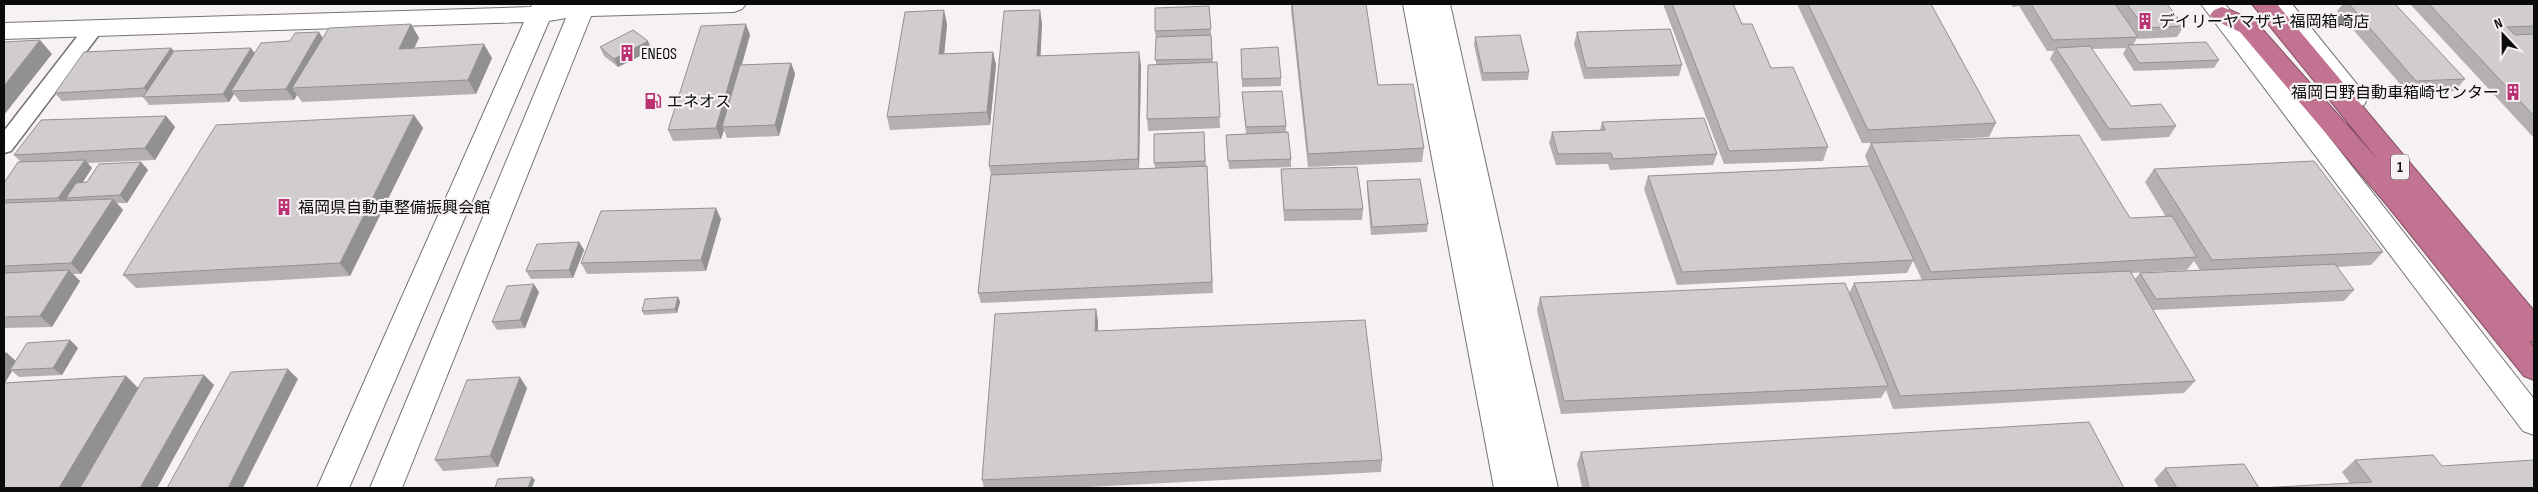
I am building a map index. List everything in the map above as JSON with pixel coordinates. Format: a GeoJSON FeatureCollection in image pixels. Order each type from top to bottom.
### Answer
{"type":"FeatureCollection","features":[{"type":"Feature","properties":{"kind":"highway","name":"1"},"geometry":{"type":"LineString","coordinates":[[2264,4],[2534,331]]}},
{"type":"Feature","properties":{"kind":"highway","name":"1"},"geometry":{"type":"LineString","coordinates":[[2273,4],[2534,316]]}},
{"type":"Feature","properties":{"kind":"highway"},"geometry":{"type":"LineString","coordinates":[[2218,10],[2248,27],[2396,198],[2534,368]]}},
{"type":"Feature","properties":{"kind":"street"},"geometry":{"type":"LineString","coordinates":[[4,31],[583,7],[734,4]]}},
{"type":"Feature","properties":{"kind":"street"},"geometry":{"type":"LineString","coordinates":[[1415,4],[1510,488]]}},
{"type":"Feature","properties":{"kind":"street"},"geometry":{"type":"LineString","coordinates":[[1438,4],[1542,488]]}},
{"type":"Feature","properties":{"kind":"street"},"geometry":{"type":"LineString","coordinates":[[2280,4],[2371,119],[2534,316]]}},
{"type":"Feature","properties":{"kind":"street"},"geometry":{"type":"LineString","coordinates":[[386,488],[583,7]]}},
{"type":"Feature","properties":{"kind":"street"},"geometry":{"type":"LineString","coordinates":[[333,488],[542,9]]}},
{"type":"Feature","properties":{"kind":"street"},"geometry":{"type":"LineString","coordinates":[[2218,10],[2534,422]]}},
{"type":"Feature","properties":{"kind":"street"},"geometry":{"type":"LineString","coordinates":[[4,146],[94,28]]}},
{"type":"Feature","properties":{"kind":"building"},"geometry":{"type":"Polygon","coordinates":[[[1292,4],[1366,4],[1378,85],[1413,84],[1424,148],[1308,154],[1292,4]]]}},
{"type":"Feature","properties":{"kind":"building"},"geometry":{"type":"Polygon","coordinates":[[[1672,4],[1733,4],[1742,24],[1752,24],[1771,68],[1793,67],[1828,147],[1729,151],[1672,4]]]}},
{"type":"Feature","properties":{"kind":"building"},"geometry":{"type":"Polygon","coordinates":[[[1808,4],[1931,4],[1996,123],[1868,130],[1808,4]]]}},
{"type":"Feature","properties":{"kind":"building"},"geometry":{"type":"Polygon","coordinates":[[[2031,4],[2115,4],[2138,37],[2053,40],[2031,4]]]}},
{"type":"Feature","properties":{"kind":"building"},"geometry":{"type":"Polygon","coordinates":[[[2127,4],[2167,4],[2184,26],[2145,28],[2127,4]]]}},
{"type":"Feature","properties":{"kind":"building"},"geometry":{"type":"Polygon","coordinates":[[[2349,4],[2395,4],[2465,79],[2416,81],[2349,4]]]}},
{"type":"Feature","properties":{"kind":"building","name":"福岡日野自動車箱崎センター"},"geometry":{"type":"Polygon","coordinates":[[[2429,4],[2534,4],[2534,26],[2507,27],[2515,35],[2534,34],[2534,116],[2429,4]]]}},
{"type":"Feature","properties":{"kind":"building"},"geometry":{"type":"Polygon","coordinates":[[[1209,6],[1211,29],[1155,31],[1155,8],[1209,6]]]}},
{"type":"Feature","properties":{"kind":"building"},"geometry":{"type":"Polygon","coordinates":[[[944,10],[939,54],[993,52],[987,112],[887,117],[905,12],[944,10]]]}},
{"type":"Feature","properties":{"kind":"building"},"geometry":{"type":"Polygon","coordinates":[[[1040,10],[1037,56],[1139,52],[1138,159],[989,166],[1004,11],[1040,10]]]}},
{"type":"Feature","properties":{"kind":"building"},"geometry":{"type":"Polygon","coordinates":[[[411,24],[399,49],[484,44],[468,80],[292,88],[329,28],[411,24]]]}},
{"type":"Feature","properties":{"kind":"building"},"geometry":{"type":"Polygon","coordinates":[[[746,24],[716,128],[668,130],[701,26],[746,24]]]}},
{"type":"Feature","properties":{"kind":"building"},"geometry":{"type":"Polygon","coordinates":[[[1670,29],[1682,65],[1586,68],[1577,32],[1670,29]]]}},
{"type":"Feature","properties":{"kind":"building"},"geometry":{"type":"Polygon","coordinates":[[[633,30],[648,41],[614,59],[600,47],[633,30]]]}},
{"type":"Feature","properties":{"kind":"building"},"geometry":{"type":"Polygon","coordinates":[[[319,32],[286,89],[231,91],[261,43],[290,41],[295,33],[319,32]]]}},
{"type":"Feature","properties":{"kind":"building"},"geometry":{"type":"Polygon","coordinates":[[[1211,35],[1212,59],[1155,60],[1156,37],[1211,35]]]}},
{"type":"Feature","properties":{"kind":"building"},"geometry":{"type":"Polygon","coordinates":[[[1520,35],[1529,72],[1483,73],[1475,37],[1520,35]]]}},
{"type":"Feature","properties":{"kind":"building"},"geometry":{"type":"Polygon","coordinates":[[[40,40],[4,86],[4,42],[40,40]]]}},
{"type":"Feature","properties":{"kind":"building"},"geometry":{"type":"Polygon","coordinates":[[[2206,42],[2219,60],[2139,63],[2128,45],[2206,42]]]}},
{"type":"Feature","properties":{"kind":"building"},"geometry":{"type":"Polygon","coordinates":[[[2090,46],[2131,106],[2161,104],[2176,126],[2109,129],[2056,48],[2090,46]]]}},
{"type":"Feature","properties":{"kind":"building"},"geometry":{"type":"Polygon","coordinates":[[[1278,47],[1281,78],[1242,79],[1241,49],[1278,47]]]}},
{"type":"Feature","properties":{"kind":"building"},"geometry":{"type":"Polygon","coordinates":[[[171,48],[144,88],[55,93],[84,52],[171,48]]]}},
{"type":"Feature","properties":{"kind":"building"},"geometry":{"type":"Polygon","coordinates":[[[251,48],[223,94],[143,97],[174,51],[251,48]]]}},
{"type":"Feature","properties":{"kind":"building"},"geometry":{"type":"Polygon","coordinates":[[[1217,62],[1220,117],[1147,119],[1148,65],[1217,62]]]}},
{"type":"Feature","properties":{"kind":"building"},"geometry":{"type":"Polygon","coordinates":[[[791,63],[775,125],[722,127],[740,65],[791,63]]]}},
{"type":"Feature","properties":{"kind":"building"},"geometry":{"type":"Polygon","coordinates":[[[1282,91],[1286,126],[1246,127],[1242,92],[1282,91]]]}},
{"type":"Feature","properties":{"kind":"building","name":"福岡県自動車整備振興会館"},"geometry":{"type":"Polygon","coordinates":[[[414,115],[340,263],[123,275],[216,125],[414,115]]]}},
{"type":"Feature","properties":{"kind":"building"},"geometry":{"type":"Polygon","coordinates":[[[166,116],[145,148],[14,155],[41,120],[166,116]]]}},
{"type":"Feature","properties":{"kind":"building"},"geometry":{"type":"Polygon","coordinates":[[[1704,118],[1717,154],[1613,159],[1611,153],[1558,154],[1552,132],[1605,130],[1602,122],[1704,118]]]}},
{"type":"Feature","properties":{"kind":"building"},"geometry":{"type":"Polygon","coordinates":[[[1204,132],[1205,161],[1154,163],[1154,134],[1204,132]]]}},
{"type":"Feature","properties":{"kind":"building"},"geometry":{"type":"Polygon","coordinates":[[[1288,132],[1291,159],[1228,161],[1226,135],[1288,132]]]}},
{"type":"Feature","properties":{"kind":"building"},"geometry":{"type":"Polygon","coordinates":[[[2079,135],[2130,218],[2172,216],[2197,257],[1931,272],[1871,143],[2079,135]]]}},
{"type":"Feature","properties":{"kind":"building"},"geometry":{"type":"Polygon","coordinates":[[[85,160],[58,198],[4,200],[4,183],[18,162],[85,160]]]}},
{"type":"Feature","properties":{"kind":"building"},"geometry":{"type":"Polygon","coordinates":[[[2314,161],[2383,252],[2212,260],[2154,169],[2314,161]]]}},
{"type":"Feature","properties":{"kind":"building"},"geometry":{"type":"Polygon","coordinates":[[[141,162],[120,195],[66,198],[76,183],[87,182],[99,164],[141,162]]]}},
{"type":"Feature","properties":{"kind":"building"},"geometry":{"type":"Polygon","coordinates":[[[1207,166],[1212,282],[978,293],[991,175],[1207,166]]]}},
{"type":"Feature","properties":{"kind":"building"},"geometry":{"type":"Polygon","coordinates":[[[1870,166],[1914,260],[1682,272],[1648,176],[1870,166]]]}},
{"type":"Feature","properties":{"kind":"building"},"geometry":{"type":"Polygon","coordinates":[[[1357,167],[1363,209],[1284,210],[1281,169],[1357,167]]]}},
{"type":"Feature","properties":{"kind":"building"},"geometry":{"type":"Polygon","coordinates":[[[1420,179],[1428,224],[1372,227],[1367,181],[1420,179]]]}},
{"type":"Feature","properties":{"kind":"building"},"geometry":{"type":"Polygon","coordinates":[[[113,199],[71,263],[4,266],[4,203],[113,199]]]}},
{"type":"Feature","properties":{"kind":"building"},"geometry":{"type":"Polygon","coordinates":[[[716,208],[701,260],[581,263],[601,211],[716,208]]]}},
{"type":"Feature","properties":{"kind":"building"},"geometry":{"type":"Polygon","coordinates":[[[579,242],[569,270],[526,271],[537,244],[579,242]]]}},
{"type":"Feature","properties":{"kind":"building"},"geometry":{"type":"Polygon","coordinates":[[[2335,264],[2354,290],[2156,299],[2140,273],[2335,264]]]}},
{"type":"Feature","properties":{"kind":"building"},"geometry":{"type":"Polygon","coordinates":[[[69,270],[40,316],[4,317],[4,273],[69,270]]]}},
{"type":"Feature","properties":{"kind":"building"},"geometry":{"type":"Polygon","coordinates":[[[2130,271],[2195,381],[1900,396],[1854,283],[2130,271]]]}},
{"type":"Feature","properties":{"kind":"building"},"geometry":{"type":"Polygon","coordinates":[[[1845,283],[1888,386],[1564,401],[1540,297],[1845,283]]]}},
{"type":"Feature","properties":{"kind":"building"},"geometry":{"type":"Polygon","coordinates":[[[534,284],[520,320],[492,322],[507,286],[534,284]]]}},
{"type":"Feature","properties":{"kind":"building"},"geometry":{"type":"Polygon","coordinates":[[[678,297],[675,309],[642,311],[645,299],[678,297]]]}},
{"type":"Feature","properties":{"kind":"building"},"geometry":{"type":"Polygon","coordinates":[[[1096,309],[1095,331],[1365,320],[1382,460],[982,480],[995,314],[1096,309]]]}},
{"type":"Feature","properties":{"kind":"building"},"geometry":{"type":"Polygon","coordinates":[[[70,340],[53,368],[10,370],[27,343],[70,340]]]}},
{"type":"Feature","properties":{"kind":"building"},"geometry":{"type":"Polygon","coordinates":[[[288,369],[228,488],[167,488],[231,372],[288,369]]]}},
{"type":"Feature","properties":{"kind":"building"},"geometry":{"type":"Polygon","coordinates":[[[204,375],[140,488],[80,488],[144,378],[204,375]]]}},
{"type":"Feature","properties":{"kind":"building"},"geometry":{"type":"Polygon","coordinates":[[[126,376],[59,488],[4,488],[4,383],[126,376]]]}},
{"type":"Feature","properties":{"kind":"building"},"geometry":{"type":"Polygon","coordinates":[[[520,377],[490,456],[435,460],[467,380],[520,377]]]}},
{"type":"Feature","properties":{"kind":"building"},"geometry":{"type":"Polygon","coordinates":[[[2089,422],[2124,488],[1589,488],[1581,452],[2089,422]]]}},
{"type":"Feature","properties":{"kind":"building"},"geometry":{"type":"Polygon","coordinates":[[[2433,455],[2442,466],[2534,460],[2534,488],[2259,488],[2372,482],[2355,460],[2433,455]]]}},
{"type":"Feature","properties":{"kind":"building"},"geometry":{"type":"Polygon","coordinates":[[[2244,464],[2259,488],[2177,488],[2165,468],[2244,464]]]}},
{"type":"Feature","properties":{"kind":"building"},"geometry":{"type":"Polygon","coordinates":[[[532,477],[528,488],[495,488],[498,479],[532,477]]]}},
{"type":"Feature","properties":{"kind":"place","name":"デイリーヤマザキ 福岡箱崎店"},"geometry":{"type":"Point","coordinates":[2145,21]}},
{"type":"Feature","properties":{"kind":"place","name":"ENEOS"},"geometry":{"type":"Point","coordinates":[627,53]}},
{"type":"Feature","properties":{"kind":"place","name":"福岡日野自動車箱崎センター"},"geometry":{"type":"Point","coordinates":[2513,92]}},
{"type":"Feature","properties":{"kind":"place","name":"エネオス"},"geometry":{"type":"Point","coordinates":[653,101]}},
{"type":"Feature","properties":{"kind":"place","name":"福岡県自動車整備振興会館"},"geometry":{"type":"Point","coordinates":[284,207]}}]}
